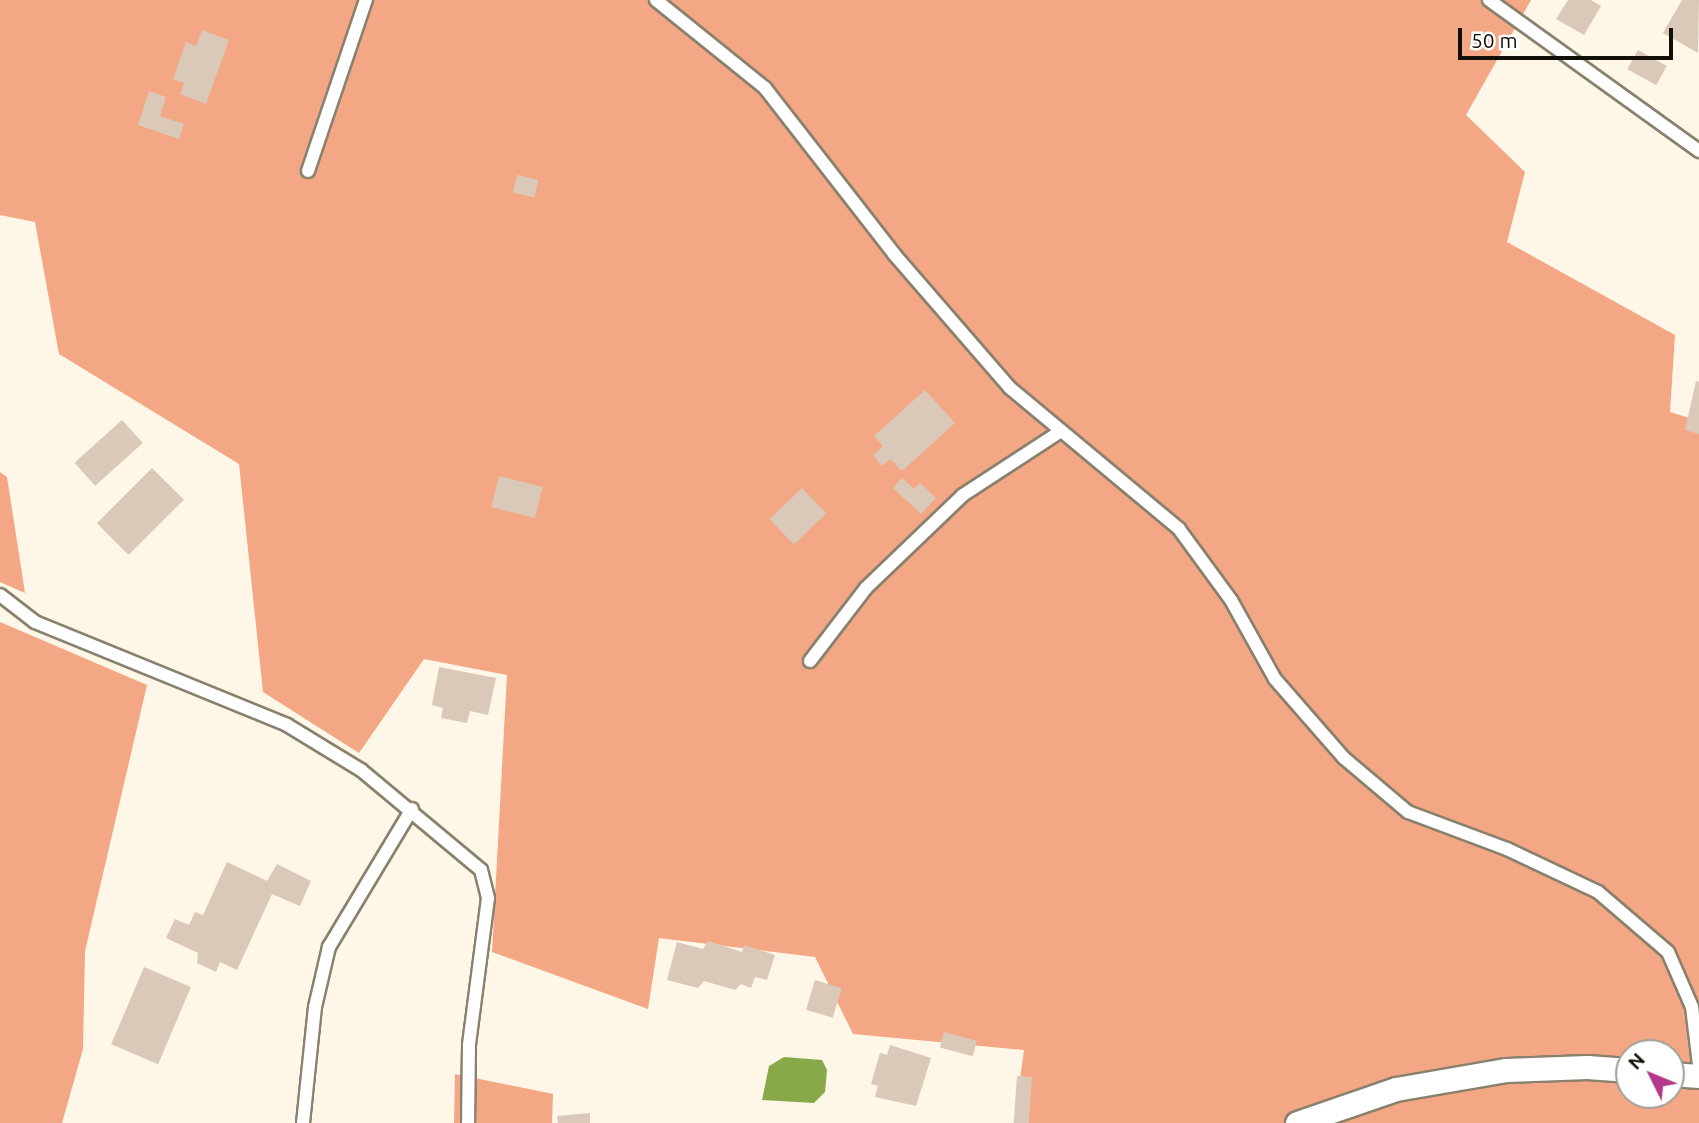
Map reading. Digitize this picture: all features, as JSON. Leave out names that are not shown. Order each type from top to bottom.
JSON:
[{"type":"street","points":[[1297,1123],[1396,1089],[1506,1070],[1587,1067],[1615,1069]]},
{"type":"lane","points":[[308,171],[366,0]]},
{"type":"lane","points":[[656,0],[765,88],[956,326],[1010,388],[1179,529],[1231,600],[1275,679],[1344,758],[1408,812],[1507,849],[1598,892],[1668,952],[1692,1007],[1699,1065]]},
{"type":"lane","points":[[1489,0],[1699,151]]},
{"type":"lane","points":[[810,661],[866,589],[963,495],[1061,431]]},
{"type":"lane","points":[[0,594],[35,622],[287,725],[361,770],[412,809],[481,870],[488,898],[470,1045],[468,1123]]},
{"type":"lane","points":[[303,1123],[315,1007],[329,947],[412,809]]},
{"type":"shaded area","points":[[0,0],[1531,0],[1466,115],[1525,172],[1507,242],[1675,335],[1670,412],[1699,421],[1699,1123],[1014,1123],[1024,1050],[853,1034],[815,957],[659,938],[648,1009],[492,952],[507,675],[424,659],[359,753],[263,692],[239,464],[59,354],[35,222],[0,215]]},
{"type":"shaded area","points":[[0,472],[7,477],[25,593],[0,582]]},
{"type":"shaded area","points":[[0,622],[147,685],[85,951],[83,1049],[62,1123],[0,1123]]},
{"type":"shaded area","points":[[784,1057],[822,1060],[827,1070],[825,1092],[814,1103],[762,1100],[769,1066]]},
{"type":"shaded area","points":[[455,1074],[553,1094],[552,1123],[454,1123]]},
{"type":"building","points":[[1568,0],[1591,0],[1601,6],[1584,35],[1556,19]]},
{"type":"building","points":[[1682,0],[1699,0],[1698,53],[1663,33]]},
{"type":"building","points":[[202,30],[229,40],[206,104],[180,94],[184,83],[173,79],[186,42],[196,46]]},
{"type":"building","points":[[1638,50],[1667,66],[1656,85],[1627,69]]},
{"type":"building","points":[[149,91],[166,97],[160,116],[184,124],[179,139],[138,125]]},
{"type":"building","points":[[517,175],[538,180],[534,197],[513,193]]},
{"type":"building","points":[[1696,381],[1699,382],[1699,434],[1685,430]]},
{"type":"building","points":[[925,390],[955,423],[902,471],[890,459],[882,466],[873,455],[883,446],[874,436]]},
{"type":"building","points":[[122,420],[143,443],[95,486],[74,463]]},
{"type":"building","points":[[152,468],[184,500],[129,555],[97,523]]},
{"type":"building","points":[[499,476],[543,487],[535,518],[491,507]]},
{"type":"building","points":[[902,478],[914,489],[920,483],[936,498],[921,514],[893,488]]},
{"type":"building","points":[[802,488],[826,513],[794,544],[770,519]]},
{"type":"building","points":[[439,667],[496,678],[488,715],[470,711],[467,723],[441,718],[443,708],[432,705]]},
{"type":"building","points":[[227,862],[267,881],[277,864],[311,881],[300,906],[272,894],[237,970],[220,962],[216,972],[197,963],[198,953],[166,938],[175,919],[189,925],[195,912],[203,915]]},
{"type":"building","points":[[708,941],[742,952],[744,945],[775,955],[767,980],[755,977],[751,988],[741,984],[735,990],[704,981],[698,988],[667,980],[677,942],[703,949]]},
{"type":"building","points":[[144,967],[191,987],[158,1064],[111,1044]]},
{"type":"building","points":[[815,980],[842,988],[833,1018],[806,1010]]},
{"type":"building","points":[[944,1032],[977,1041],[973,1056],[940,1047]]},
{"type":"building","points":[[890,1045],[931,1058],[916,1106],[875,1097],[878,1086],[871,1084],[880,1053],[887,1055]]},
{"type":"building","points":[[1017,1076],[1032,1077],[1029,1123],[1014,1123]]},
{"type":"building","points":[[590,1113],[590,1123],[558,1123],[557,1116]]}]
